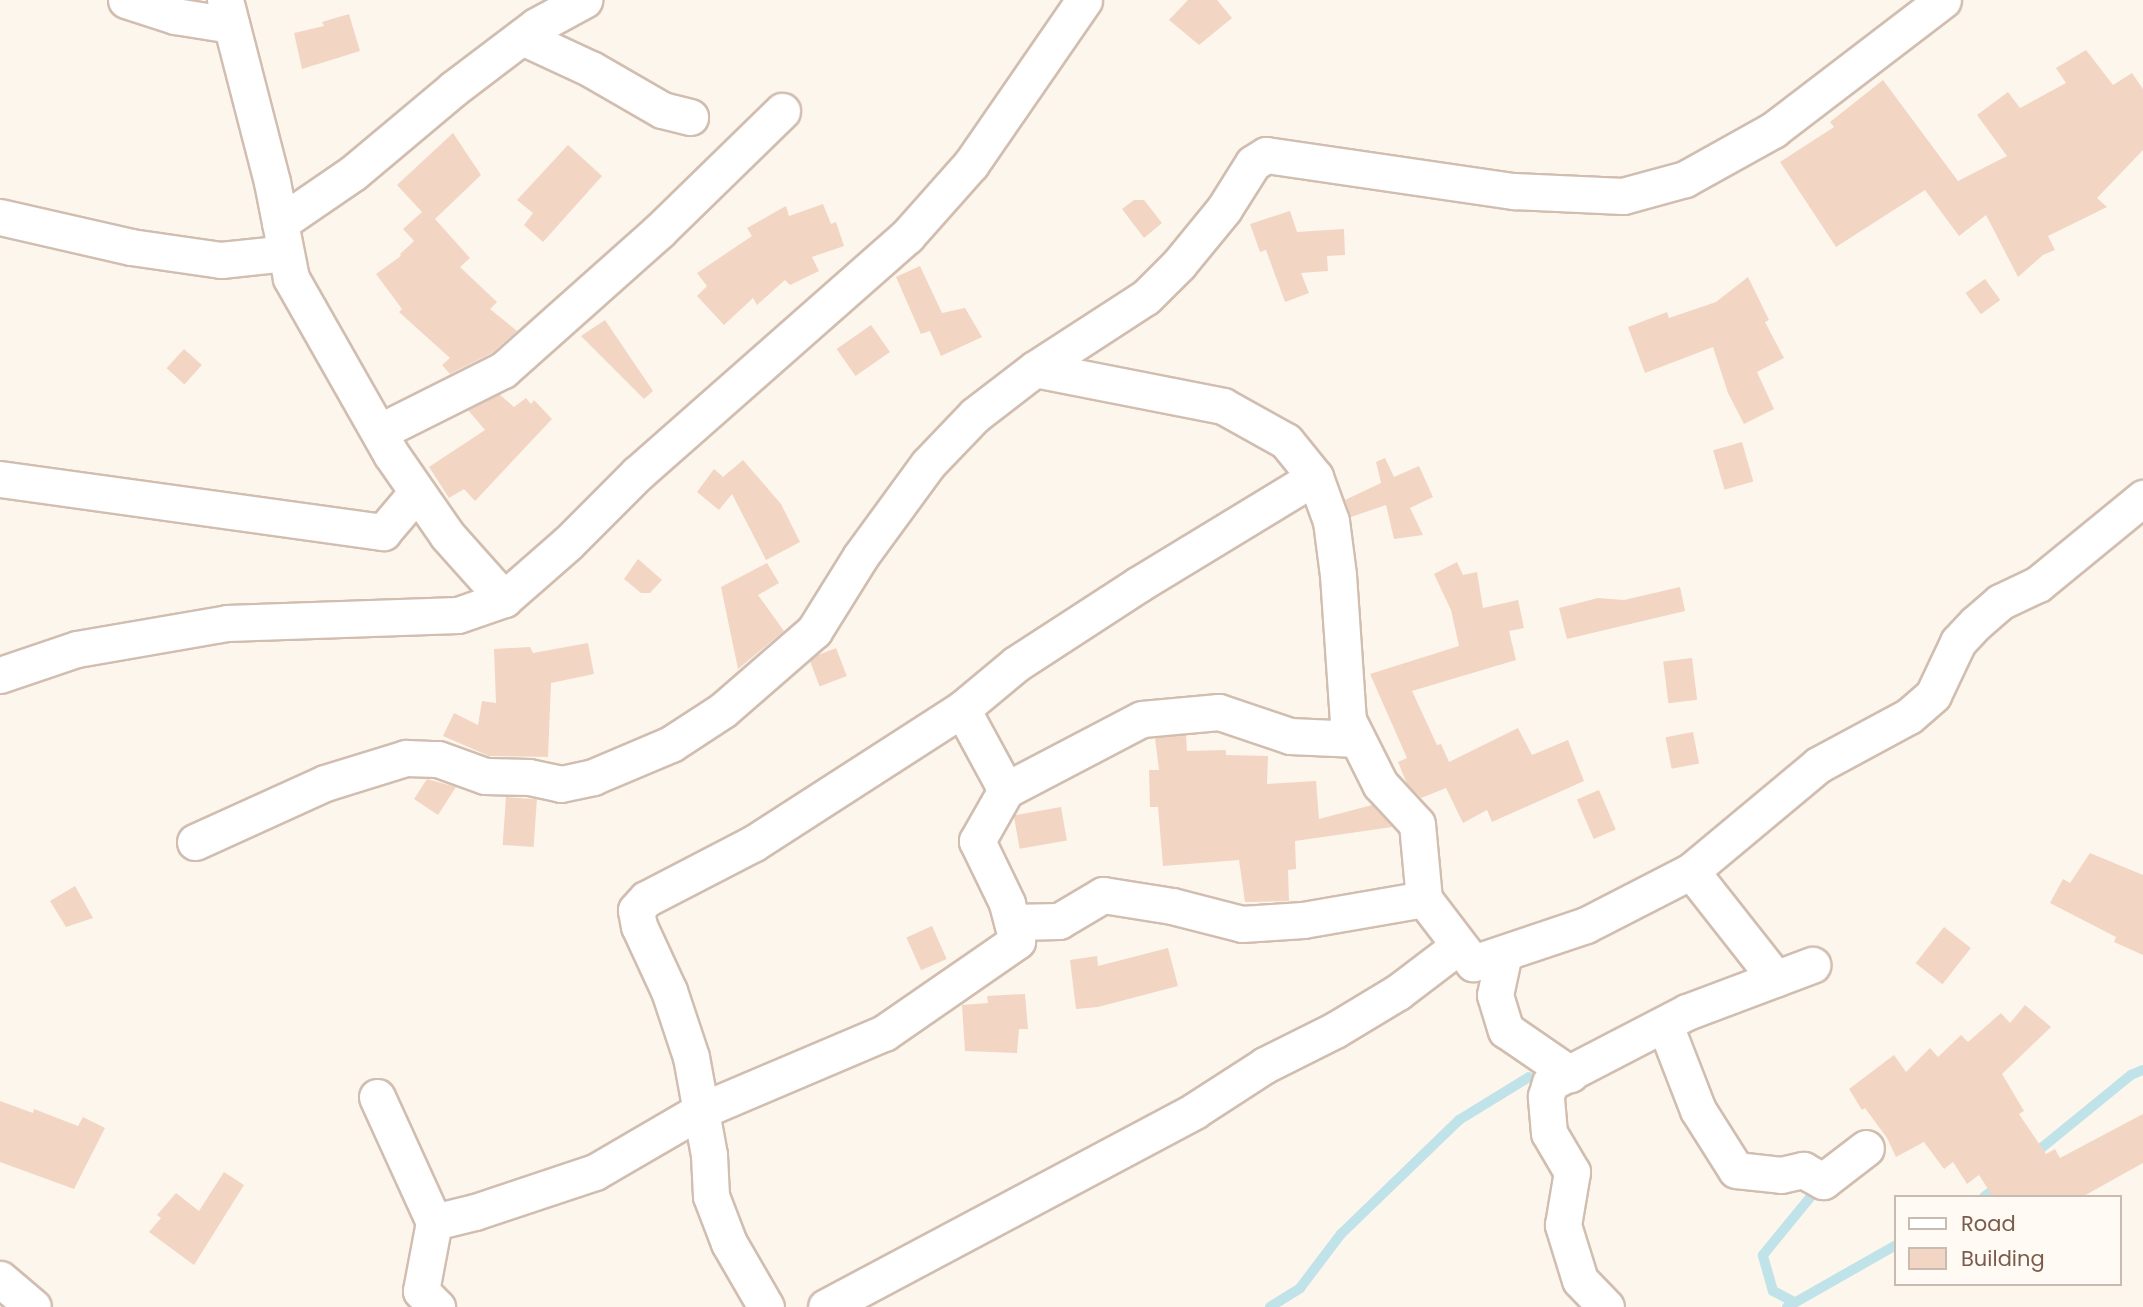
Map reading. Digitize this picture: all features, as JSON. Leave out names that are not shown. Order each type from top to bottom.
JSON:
[{"type":"street","points":[[126,0],[174,16],[230,9],[290,278],[417,492],[447,535],[504,599]]},
{"type":"street","points":[[0,217],[131,247],[221,260],[283,238],[453,89],[522,37],[584,0]]},
{"type":"street","points":[[0,675],[77,649],[227,623],[458,615],[504,599],[568,543],[638,474],[907,236],[971,164],[1084,0]]},
{"type":"street","points":[[195,842],[325,783],[406,758],[438,759],[485,776],[529,778],[561,784],[593,777],[671,744],[723,710],[814,631],[860,557],[929,464],[975,415],[1035,369],[1146,297],[1179,264],[1224,209],[1253,163],[1266,155],[1514,191],[1623,196],[1685,179],[1773,130],[1943,0]]},
{"type":"street","points":[[522,37],[591,69],[662,110],[691,117]]},
{"type":"street","points":[[379,432],[503,370],[659,231],[782,111]]},
{"type":"street","points":[[1035,369],[1223,406],[1286,441],[1315,477],[1331,521],[1338,575],[1348,720],[1380,784],[1417,824],[1424,899],[1457,947],[1472,963],[1587,925],[1691,870],[1818,765],[1909,716],[1933,695],[1958,642],[1976,623],[2000,602],[2038,584],[2143,498]]},
{"type":"street","points":[[766,1307],[729,1244],[711,1196],[709,1156],[691,1057],[669,991],[639,926],[636,910],[646,899],[754,843],[962,709],[1016,664],[1139,584],[1315,477]]},
{"type":"street","points":[[0,480],[383,533],[417,492]]},
{"type":"street","points":[[962,709],[1006,790]]},
{"type":"street","points":[[434,1222],[475,1212],[595,1172],[700,1111],[884,1033],[1017,941],[1007,903],[977,841],[1006,790],[1142,719],[1219,712],[1290,736],[1357,740]]},
{"type":"street","points":[[1691,870],[1776,979]]},
{"type":"street","points":[[1012,922],[1059,921],[1103,895],[1172,906],[1242,924],[1303,920],[1424,899]]},
{"type":"street","points":[[826,1307],[1194,1111],[1265,1065],[1398,992],[1457,947]]},
{"type":"street","points":[[1504,953],[1495,995],[1506,1030],[1570,1074]]},
{"type":"street","points":[[1606,1307],[1580,1280],[1563,1225],[1572,1172],[1549,1133],[1546,1096],[1550,1083],[1687,1012],[1812,965]]},
{"type":"street","points":[[1665,1025],[1698,1110],[1736,1170],[1782,1175],[1803,1170],[1824,1181],[1866,1148]]},
{"type":"street","points":[[377,1097],[434,1222],[421,1291],[438,1307]]},
{"type":"street","points":[[0,1279],[33,1307]]},
{"type":"building","points":[[1188,0],[1217,0],[1232,18],[1199,45],[1169,20]]},
{"type":"building","points":[[349,14],[360,51],[302,69],[294,33],[324,26],[322,22]]},
{"type":"building","points":[[2086,50],[2113,85],[2132,73],[2143,89],[2143,150],[2097,198],[2107,207],[2048,236],[2055,250],[2043,255],[2018,277],[1986,215],[1959,236],[1925,190],[1836,247],[1780,162],[1834,127],[1830,122],[1883,80],[1958,181],[2007,156],[1977,115],[2008,92],[2020,108],[2066,83],[2056,68]]},
{"type":"building","points":[[453,133],[481,175],[435,219],[470,258],[460,267],[497,302],[490,309],[517,331],[492,353],[450,374],[442,365],[450,358],[399,312],[402,309],[376,274],[401,256],[414,241],[403,229],[422,212],[397,185]]},
{"type":"building","points":[[568,145],[602,176],[543,242],[524,225],[533,213],[517,200]]},
{"type":"building","points":[[1134,200],[1144,200],[1162,223],[1144,238],[1122,209]]},
{"type":"building","points":[[823,204],[831,224],[836,222],[844,246],[812,257],[819,271],[790,285],[785,280],[757,305],[753,298],[724,325],[697,296],[707,286],[697,273],[752,236],[747,228],[786,206],[789,216]]},
{"type":"building","points":[[1290,211],[1297,232],[1344,229],[1345,255],[1327,256],[1328,271],[1301,273],[1309,293],[1285,302],[1266,250],[1260,252],[1250,224]]},
{"type":"building","points":[[920,266],[942,313],[965,308],[982,337],[941,356],[930,331],[921,334],[896,277]]},
{"type":"building","points":[[1748,277],[1769,320],[1765,322],[1784,358],[1757,372],[1774,409],[1744,424],[1728,393],[1713,347],[1645,373],[1628,327],[1667,312],[1669,318],[1716,302]]},
{"type":"building","points":[[1985,279],[2000,300],[1981,314],[1966,293]]},
{"type":"building","points":[[605,320],[653,391],[644,399],[581,336]]},
{"type":"building","points":[[871,325],[890,352],[856,376],[837,349]]},
{"type":"building","points":[[184,349],[202,365],[184,384],[167,368]]},
{"type":"building","points":[[499,394],[514,407],[526,398],[531,404],[534,400],[552,419],[475,501],[464,489],[449,498],[429,467],[485,430],[468,410]]},
{"type":"building","points":[[1742,442],[1753,481],[1724,490],[1713,450]]},
{"type":"building","points":[[1385,458],[1394,477],[1419,466],[1433,497],[1410,508],[1423,535],[1394,539],[1386,505],[1351,517],[1345,500],[1381,483],[1376,462]]},
{"type":"building","points":[[743,460],[781,504],[800,542],[766,560],[732,494],[719,510],[697,492],[714,469],[723,477]]},
{"type":"building","points":[[638,559],[662,580],[650,593],[641,593],[624,579]]},
{"type":"building","points":[[1457,562],[1463,575],[1477,572],[1483,608],[1518,600],[1524,628],[1509,631],[1516,660],[1412,691],[1437,745],[1441,744],[1449,762],[1518,728],[1532,755],[1568,740],[1584,781],[1492,822],[1487,810],[1463,823],[1446,788],[1421,798],[1407,784],[1398,762],[1407,758],[1370,674],[1459,646],[1451,610],[1434,574]]},
{"type":"building","points":[[767,563],[779,583],[758,595],[784,631],[738,669],[721,587]]},
{"type":"building","points":[[1680,587],[1685,611],[1567,639],[1559,608],[1598,598],[1624,600]]},
{"type":"building","points":[[588,643],[594,674],[551,683],[548,757],[489,756],[443,736],[454,713],[478,725],[482,701],[496,703],[494,649],[530,647],[533,653]]},
{"type":"building","points":[[836,648],[847,676],[820,686],[809,658]]},
{"type":"building","points":[[1692,658],[1697,700],[1668,703],[1663,662]]},
{"type":"building","points":[[1693,732],[1699,763],[1672,769],[1666,737]]},
{"type":"building","points":[[1186,735],[1187,751],[1226,750],[1226,755],[1268,756],[1267,784],[1316,781],[1319,819],[1372,805],[1392,827],[1295,841],[1296,869],[1288,870],[1289,901],[1245,902],[1239,860],[1163,866],[1158,807],[1150,807],[1149,770],[1159,770],[1155,738]]},
{"type":"building","points":[[427,779],[456,787],[438,815],[414,799]]},
{"type":"building","points":[[1599,790],[1616,830],[1594,839],[1577,799]]},
{"type":"building","points":[[506,797],[537,799],[534,847],[503,845]]},
{"type":"building","points":[[1061,807],[1067,840],[1020,849],[1014,815]]},
{"type":"building","points":[[2090,853],[2143,875],[2143,955],[2114,942],[2116,937],[2050,903],[2063,879],[2070,883]]},
{"type":"building","points":[[75,886],[93,918],[66,927],[50,901]]},
{"type":"building","points":[[932,926],[947,959],[921,970],[906,937]]},
{"type":"building","points":[[1944,927],[1971,948],[1942,984],[1916,963]]},
{"type":"building","points":[[1168,948],[1178,986],[1098,1007],[1076,1009],[1070,960],[1097,956],[1098,966]]},
{"type":"building","points":[[1025,994],[1028,1029],[1019,1029],[1017,1053],[965,1051],[962,1005],[988,1003],[987,996]]},
{"type":"building","points":[[2025,1005],[2051,1027],[2002,1074],[2024,1111],[2019,1114],[2046,1154],[2055,1149],[2060,1158],[2143,1114],[2143,1163],[2086,1195],[1992,1195],[1979,1175],[1967,1184],[1953,1162],[1944,1169],[1924,1142],[1896,1157],[1887,1138],[1865,1108],[1862,1110],[1849,1089],[1894,1055],[1906,1072],[1930,1048],[1938,1057],[1961,1035],[1968,1042],[2001,1013],[2010,1023]]},
{"type":"building","points":[[0,1101],[33,1113],[34,1109],[78,1126],[83,1117],[105,1128],[74,1189],[0,1162]]},
{"type":"building","points":[[224,1172],[244,1185],[194,1265],[149,1232],[161,1218],[157,1215],[176,1193],[199,1211]]},
{"type":"waterway","points":[[2033,1155],[2131,1075],[2143,1070]]},
{"type":"waterway","points":[[1270,1307],[1300,1288],[1341,1234],[1459,1120],[1529,1077]]},
{"type":"waterway","points":[[1987,1195],[1998,1186]]},
{"type":"waterway","points":[[1794,1302],[1773,1291],[1763,1255],[1813,1194]]},
{"type":"waterway","points":[[1787,1307],[1895,1246]]}]
